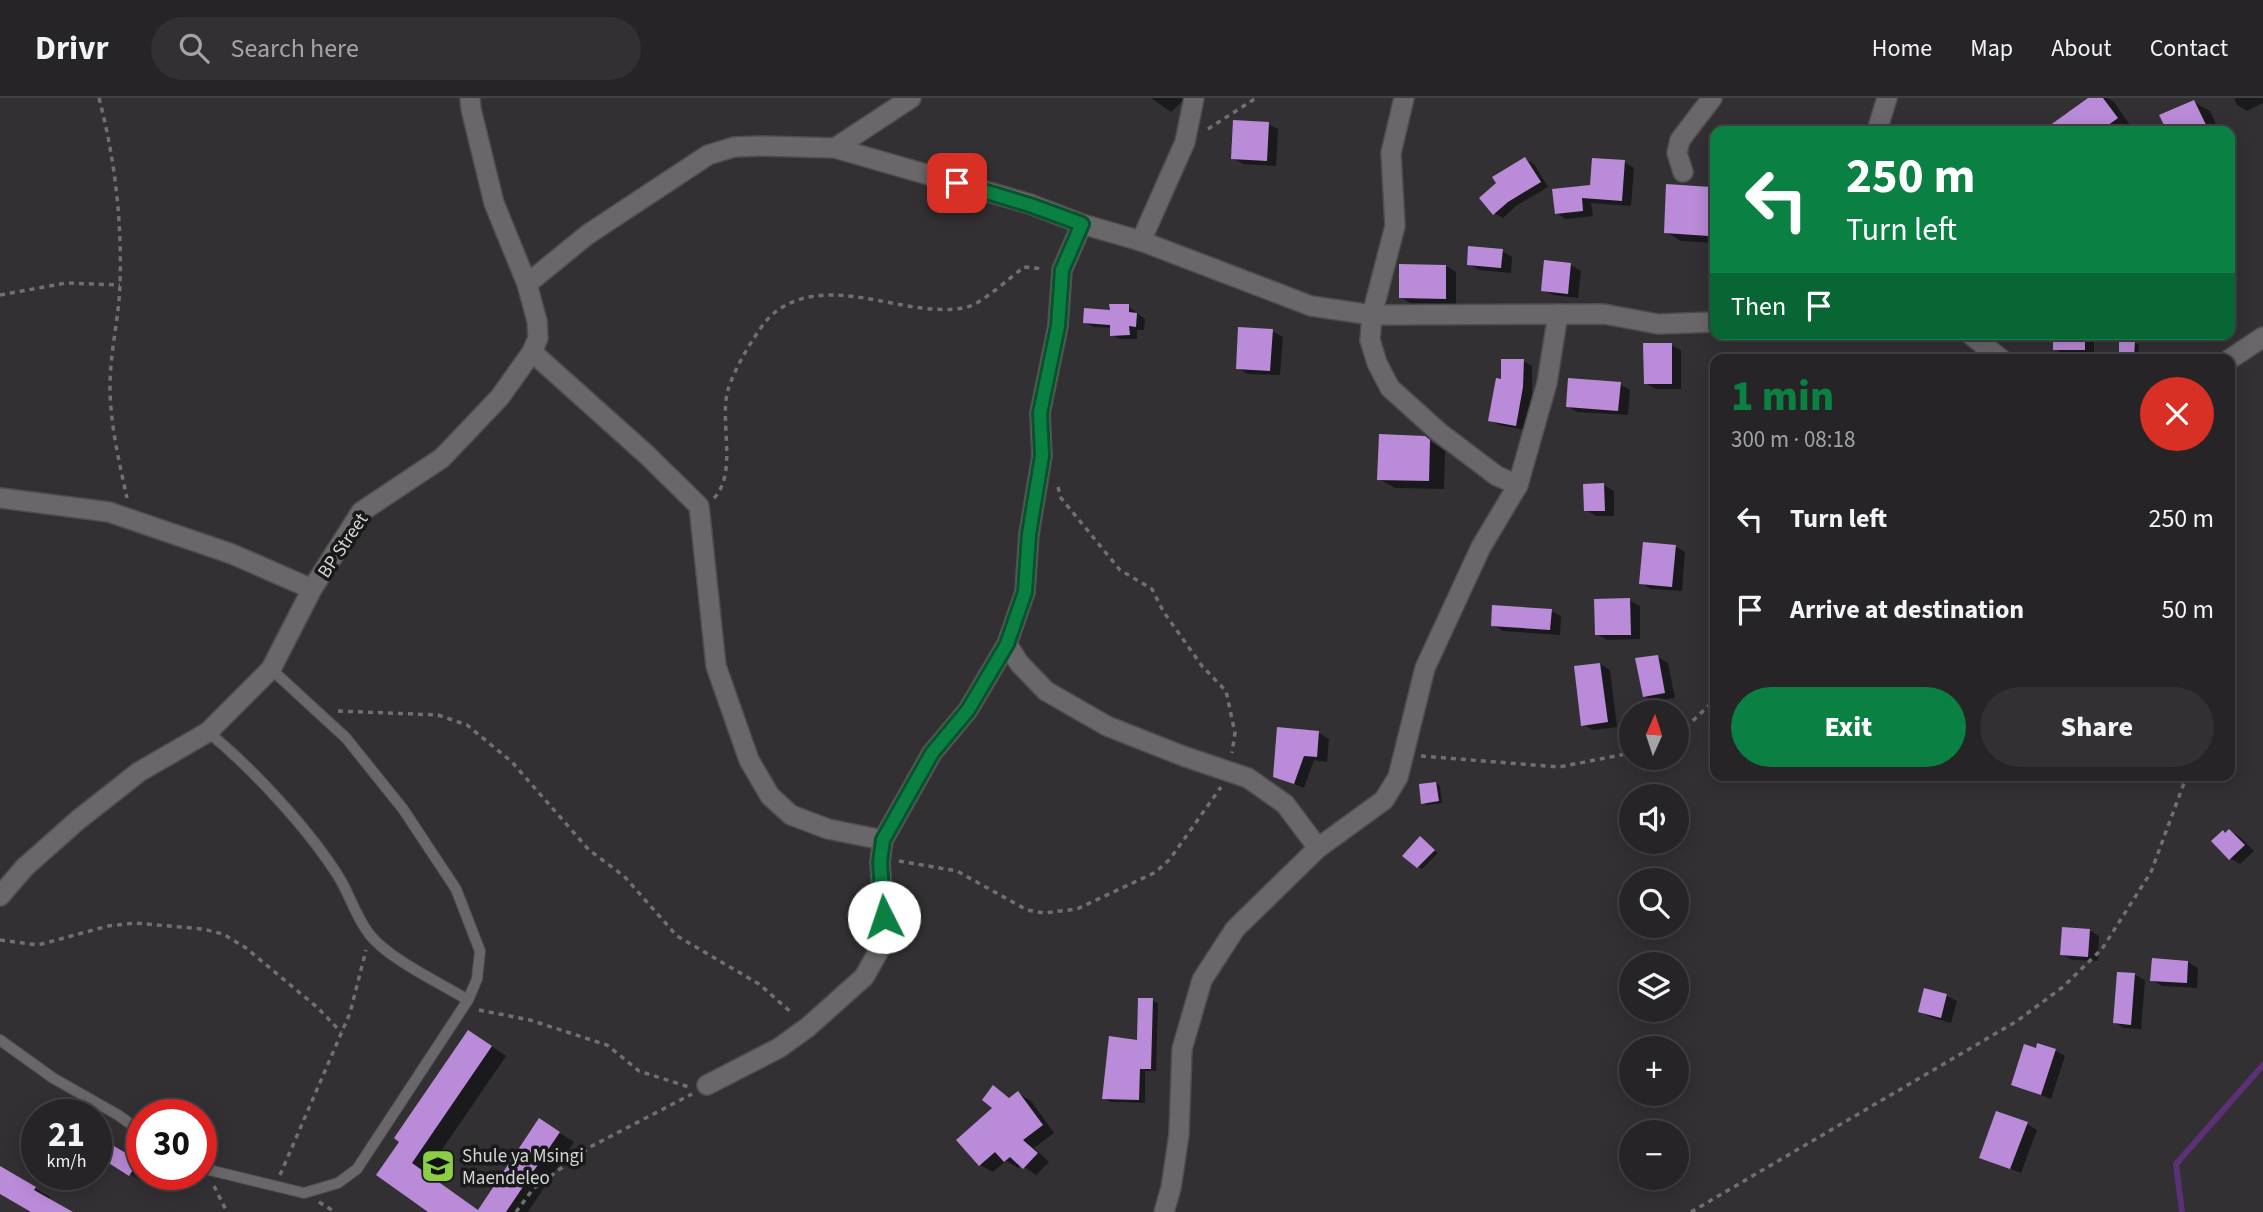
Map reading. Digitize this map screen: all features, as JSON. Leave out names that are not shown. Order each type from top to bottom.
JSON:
[{"type":"street","name":"BP Street","points":[[0,896],[25,867],[78,820],[128,780],[208,732],[271,669],[312,589],[361,512],[442,458],[500,397],[532,352],[538,338],[537,321],[527,284],[494,204],[470,98]]},
{"type":"street","points":[[835,148],[911,98]]},
{"type":"street","points":[[1141,241],[1185,142],[1195,98]]},
{"type":"street","points":[[1404,98],[1391,153],[1395,226],[1372,315],[1370,340],[1377,363],[1390,388],[1497,476],[1518,485]]},
{"type":"street","points":[[1683,172],[1677,153],[1680,140],[1712,98]]},
{"type":"street","points":[[1879,126],[1887,98]]},
{"type":"street","points":[[527,284],[587,235],[708,155],[734,147],[835,148],[1030,205],[1141,241],[1311,306],[1372,315],[1604,314],[1658,324],[1710,322]]},
{"type":"street","points":[[707,1085],[779,1048],[808,1027],[864,977],[881,947],[884,917],[880,862],[883,840],[932,753],[968,710],[1007,644],[1025,592],[1029,534],[1042,456],[1040,413],[1058,326],[1062,270],[1082,224]]},
{"type":"street","points":[[1164,1212],[1171,1188],[1179,1134],[1182,1049],[1202,980],[1235,929],[1318,848],[1384,800],[1398,777],[1425,668],[1481,547],[1518,485],[1547,383],[1558,314]]},
{"type":"street","points":[[2235,356],[2263,337]]},
{"type":"street","points":[[1977,340],[1995,354]]},
{"type":"street","points":[[532,352],[647,455],[699,506],[716,666],[749,760],[770,796],[790,815],[828,829],[883,840]]},
{"type":"street","points":[[0,498],[109,512],[232,554],[312,589]]},
{"type":"street","points":[[1007,644],[1019,663],[1046,691],[1107,726],[1248,778],[1284,804],[1318,848]]},
{"type":"lane","points":[[217,1173],[304,1193],[338,1184],[357,1169],[466,1003],[477,979],[480,951],[456,889],[403,809],[346,738],[271,669]]},
{"type":"lane","points":[[208,732],[226,747],[298,822],[339,877],[370,935],[389,952],[466,1003]]},
{"type":"lane","points":[[0,1040],[53,1078],[126,1121]]},
{"type":"path","points":[[99,98],[118,190],[120,285],[110,385],[114,438],[132,519]]},
{"type":"path","points":[[1185,142],[1256,98]]},
{"type":"path","points":[[699,506],[712,500],[721,491],[725,472],[727,390],[755,334],[775,312],[801,299],[832,295],[947,310],[971,306],[1024,267],[1062,270]]},
{"type":"path","points":[[0,295],[66,282],[120,285]]},
{"type":"path","points":[[880,862],[905,861],[957,871],[1027,910],[1044,914],[1077,909],[1156,872],[1170,859],[1220,790],[1229,770],[1235,733],[1226,691],[1202,666],[1163,611],[1152,589],[1120,570],[1073,514],[1061,498],[1052,467],[1042,456]]},
{"type":"path","points":[[1689,724],[1710,705]]},
{"type":"path","points":[[315,710],[438,715],[467,725],[512,762],[589,850],[624,876],[677,936],[760,984],[808,1027]]},
{"type":"path","points":[[1405,754],[1559,767],[1619,755]]},
{"type":"path","points":[[1691,1212],[2017,1021],[2064,986],[2102,949],[2151,872],[2185,781]]},
{"type":"path","points":[[0,940],[38,945],[108,926],[135,923],[203,929],[223,934],[246,948],[341,1032]]},
{"type":"path","points":[[274,1187],[349,1013],[370,935]]},
{"type":"path","points":[[466,1003],[607,1045],[639,1071],[698,1090],[590,1147],[533,1189],[516,1212]]},
{"type":"path","points":[[215,1190],[227,1212]]},
{"type":"building","points":[[2088,98],[2103,98],[2118,118],[2107,126],[2049,126]]},
{"type":"building","points":[[2194,100],[2207,126],[2164,126],[2159,115]]},
{"type":"building","points":[[1233,120],[1269,122],[1267,161],[1231,159]]},
{"type":"building","points":[[1525,157],[1541,182],[1508,202],[1493,215],[1479,198],[1496,183],[1492,177]]},
{"type":"building","points":[[1592,158],[1625,160],[1622,201],[1582,198],[1583,211],[1555,214],[1552,189],[1590,185]]},
{"type":"building","points":[[1666,184],[1710,187],[1709,236],[1664,233]]},
{"type":"building","points":[[1468,246],[1503,249],[1501,268],[1467,265]]},
{"type":"building","points":[[1544,260],[1571,263],[1568,294],[1541,291]]},
{"type":"building","points":[[1399,264],[1446,265],[1446,299],[1399,298]]},
{"type":"building","points":[[1109,304],[1129,304],[1129,312],[1137,313],[1136,327],[1129,326],[1130,335],[1110,336],[1110,325],[1083,323],[1084,308],[1110,310]]},
{"type":"building","points":[[1238,327],[1273,329],[1270,371],[1236,369]]},
{"type":"building","points":[[2053,340],[2085,340],[2085,350],[2053,350]]},
{"type":"building","points":[[2119,340],[2135,340],[2134,354],[2119,354]]},
{"type":"building","points":[[1643,343],[1672,343],[1672,384],[1644,384]]},
{"type":"building","points":[[1501,359],[1524,359],[1523,387],[1516,426],[1488,421],[1496,378],[1501,379]]},
{"type":"building","points":[[1568,378],[1621,382],[1618,411],[1566,407]]},
{"type":"building","points":[[1379,434],[1425,436],[1430,440],[1429,481],[1377,480]]},
{"type":"building","points":[[1604,483],[1605,511],[1584,511],[1583,484]]},
{"type":"building","points":[[1643,542],[1676,545],[1672,587],[1639,584]]},
{"type":"building","points":[[1630,598],[1631,635],[1595,635],[1594,599]]},
{"type":"building","points":[[1492,605],[1552,609],[1550,630],[1491,626]]},
{"type":"building","points":[[1658,655],[1665,693],[1643,697],[1635,658]]},
{"type":"building","points":[[1600,663],[1608,722],[1581,726],[1574,666]]},
{"type":"building","points":[[1277,727],[1319,731],[1317,757],[1304,756],[1294,784],[1273,777]]},
{"type":"building","points":[[1436,782],[1439,801],[1421,804],[1419,784]]},
{"type":"building","points":[[2229,829],[2245,845],[2229,860],[2211,841],[2223,830],[2225,833]]},
{"type":"building","points":[[1420,836],[1435,850],[1417,868],[1402,856]]},
{"type":"building","points":[[2062,927],[2090,929],[2088,957],[2060,955]]},
{"type":"building","points":[[2152,958],[2188,961],[2187,983],[2150,981]]},
{"type":"building","points":[[2117,972],[2135,973],[2131,1025],[2113,1023]]},
{"type":"building","points":[[1924,988],[1947,994],[1941,1018],[1918,1012]]},
{"type":"building","points":[[1138,998],[1153,998],[1151,1069],[1140,1069],[1139,1100],[1102,1099],[1109,1036],[1137,1040]]},
{"type":"building","points":[[468,1030],[492,1046],[412,1163],[478,1210],[539,1118],[560,1132],[506,1212],[428,1212],[376,1175],[399,1142],[394,1138]]},
{"type":"building","points":[[2037,1043],[2056,1049],[2041,1095],[2011,1085],[2024,1044],[2036,1048]]},
{"type":"building","points":[[993,1085],[1009,1098],[1018,1091],[1043,1125],[1023,1140],[1038,1153],[1023,1169],[1010,1157],[1004,1162],[995,1152],[979,1166],[956,1140],[992,1108],[982,1100]]},
{"type":"building","points":[[1996,1111],[2028,1122],[2010,1169],[1979,1158]]},
{"type":"building","points":[[114,1146],[126,1153],[126,1174],[112,1165]]},
{"type":"building","points":[[0,1166],[21,1178],[21,1190],[34,1190],[73,1212],[31,1212],[0,1194]]},
{"type":"waterway","points":[[2182,1212],[2176,1164],[2263,1065]]},
{"type":"place","name":"Shule ya Msingi Maendeleo","points":[[438,1166]]},
{"type":"route","points":[[884,917],[880,862],[883,840],[932,753],[968,710],[1007,644],[1025,592],[1029,534],[1042,456],[1040,413],[1058,326],[1062,270],[1082,224],[957,183]]}]
